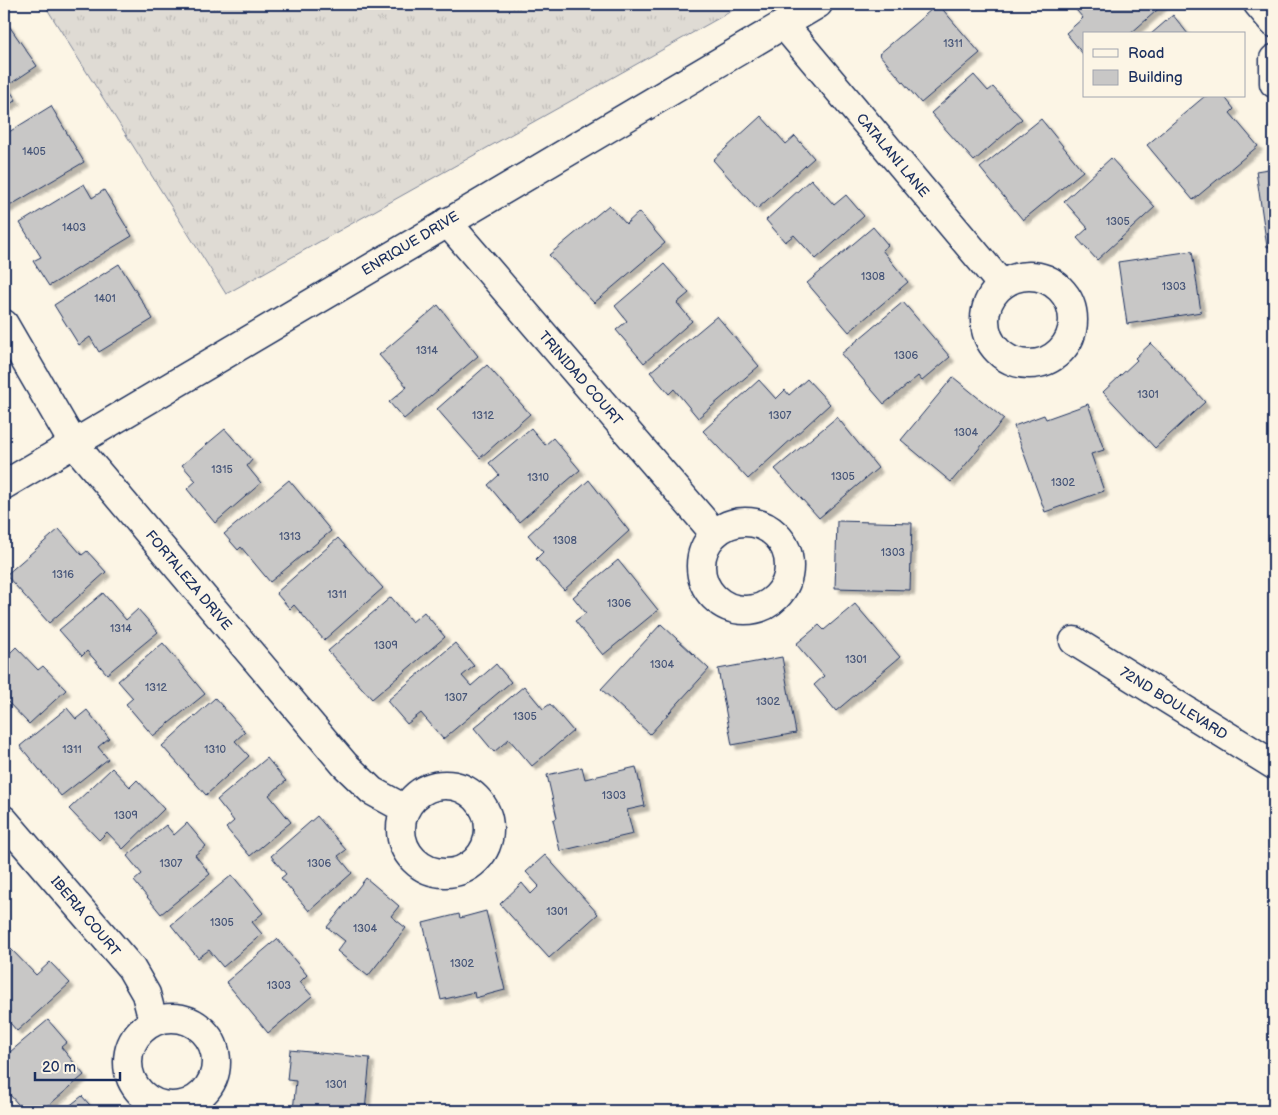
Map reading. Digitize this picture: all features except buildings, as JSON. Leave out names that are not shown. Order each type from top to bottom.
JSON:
[{"type":"street","name":"ENRIQUE DRIVE","points":[[4,485],[72,443],[818,4]]},
{"type":"street","points":[[1258,4],[1274,23]]},
{"type":"street","name":"CATALANI LANE","points":[[784,25],[1002,285]]},
{"type":"street","points":[[1274,59],[1274,83]]},
{"type":"street","name":"TRINIDAD COURT","points":[[447,222],[714,534]]},
{"type":"street","name":"FORTALEZA DRIVE","points":[[4,324],[72,443],[345,765],[372,791],[405,809]]},
{"type":"street","name":"72ND BOULEVARD","points":[[1074,641],[1274,764]]},
{"type":"street","name":"IBERIA COURT","points":[[4,820],[130,968],[146,994],[154,1021]]},
{"type":"green space","points":[[44,4],[744,4],[226,294]]}]
